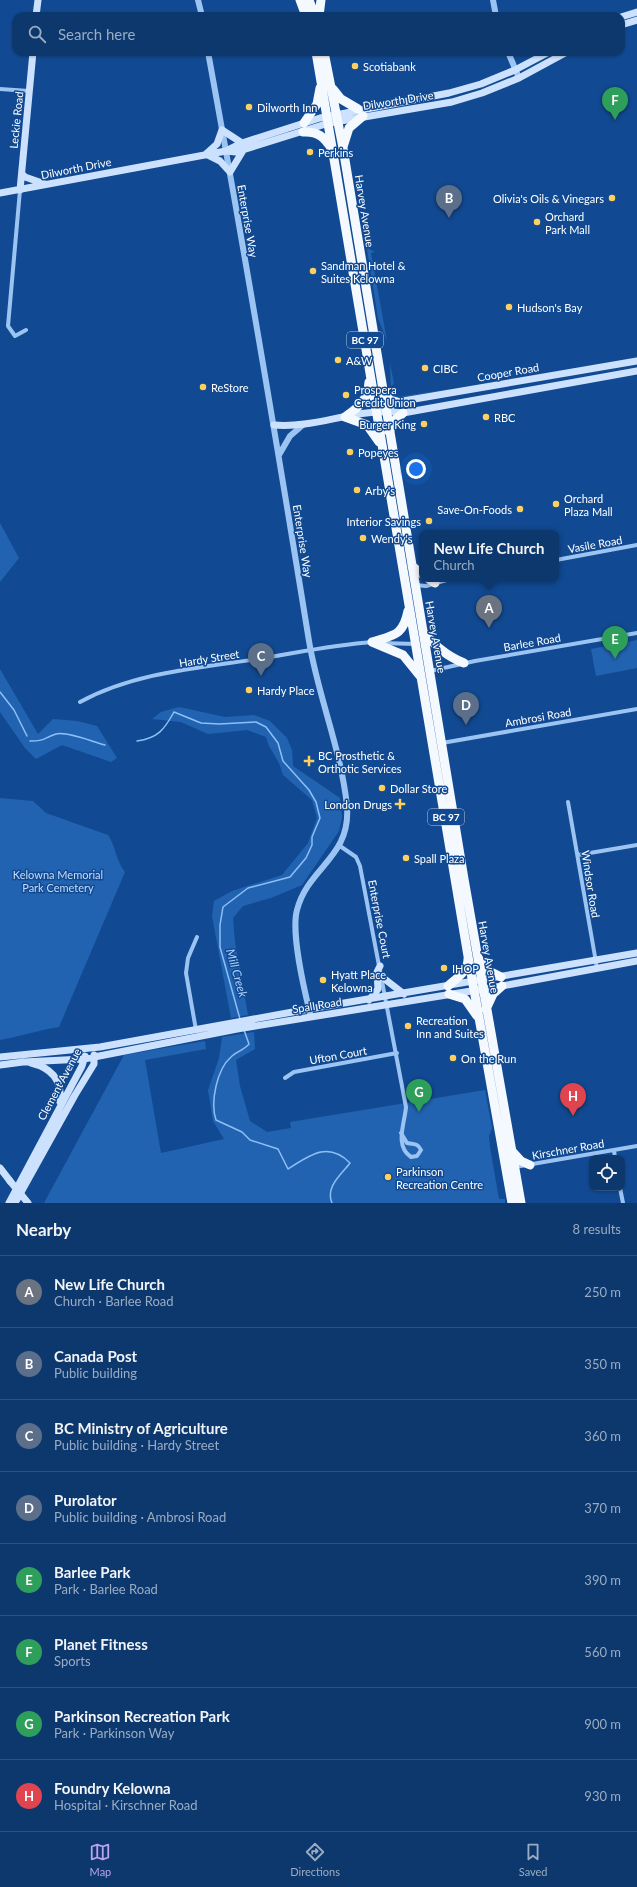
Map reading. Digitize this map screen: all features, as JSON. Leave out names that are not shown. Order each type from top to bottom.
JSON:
[{"type":"highway","points":[[300,0],[304,12]]},
{"type":"highway","points":[[309,0],[314,12]]},
{"type":"highway","points":[[320,12],[321,0]]},
{"type":"highway","name":"Harvey Avenue","points":[[317,56],[333,119],[347,233],[370,371],[381,411],[389,432],[407,565],[409,606],[468,956],[486,1009],[521,1203]]},
{"type":"highway","name":"Harvey Avenue","points":[[325,56],[332,88],[333,119]]},
{"type":"highway","points":[[321,77],[317,104],[304,127],[320,135],[338,150],[349,128],[360,113],[341,99],[332,88]]},
{"type":"highway","name":"Harvey Avenue","points":[[338,150],[358,242],[383,392],[381,411],[382,446],[407,565]]},
{"type":"highway","points":[[347,233],[358,242]]},
{"type":"highway","points":[[345,417],[363,403],[368,392],[370,371]]},
{"type":"highway","points":[[383,392],[390,400],[397,402]]},
{"type":"highway","points":[[389,432],[396,419],[402,413]]},
{"type":"highway","points":[[345,417],[367,425],[375,434],[382,446]]},
{"type":"highway","points":[[407,565],[419,572]]},
{"type":"highway","points":[[407,565],[409,578],[415,584]]},
{"type":"highway","name":"Harvey Avenue","points":[[415,584],[478,958],[479,1019],[512,1203]]},
{"type":"highway","points":[[372,642],[400,632],[405,625],[409,606]]},
{"type":"highway","points":[[424,632],[441,651],[464,663]]},
{"type":"highway","points":[[372,642],[403,654],[421,678]]},
{"type":"highway","points":[[416,644],[422,650],[428,661]]},
{"type":"highway","points":[[430,728],[436,739],[442,743]]},
{"type":"highway","points":[[468,956],[468,965],[449,990],[465,999],[479,1019]]},
{"type":"highway","points":[[478,958],[502,981],[493,994],[486,1009]]},
{"type":"highway","points":[[511,1149],[521,1161],[530,1165]]},
{"type":"main road","points":[[36,12],[38,0]]},
{"type":"main road","points":[[625,16],[637,12]]},
{"type":"main road","points":[[625,24],[637,20]]},
{"type":"main road","name":"Leckie Road","points":[[20,190],[33,56]]},
{"type":"main road","name":"Dilworth Drive","points":[[0,193],[226,150],[236,152],[243,146],[333,119],[450,94],[481,84],[515,70],[541,56]]},
{"type":"main road","name":"Dilworth Drive","points":[[360,113],[452,102],[482,93],[519,78],[560,56]]},
{"type":"main road","points":[[222,130],[243,146],[230,172],[220,161],[206,154],[217,144],[222,130]]},
{"type":"main road","points":[[22,174],[25,177],[47,184]]},
{"type":"main road","name":"Cooper Road","points":[[381,411],[397,402],[637,362]]},
{"type":"main road","name":"Cooper Road","points":[[274,425],[304,424],[381,411],[402,413],[637,371]]},
{"type":"main road","name":"Spall Road","points":[[502,981],[595,960],[637,953]]},
{"type":"main road","name":"Spall Road","points":[[0,1057],[90,1048],[196,1030],[237,1026],[251,1027],[388,1005],[449,990],[478,985],[637,961]]},
{"type":"main road","points":[[369,1000],[378,989],[377,972],[380,966]]},
{"type":"main road","points":[[382,977],[404,994]]},
{"type":"main road","name":"Spall Road","points":[[0,1065],[96,1057],[237,1026],[248,1020],[404,994],[449,990]]},
{"type":"main road","name":"Clement Avenue","points":[[9,1203],[59,1106],[82,1066],[90,1048],[96,1057],[94,1064],[15,1203]]},
{"type":"main road","points":[[23,1062],[46,1068],[56,1077],[60,1085],[59,1106]]},
{"type":"main road","points":[[0,1168],[2,1176],[10,1181],[28,1203]]},
{"type":"street","points":[[198,0],[201,12]]},
{"type":"street","points":[[494,0],[496,12]]},
{"type":"street","name":"Enterprise Way","points":[[209,56],[274,425],[311,650],[336,747],[347,806],[346,829],[340,846],[303,892],[296,912],[295,933],[310,1017]]},
{"type":"street","points":[[510,56],[519,78]]},
{"type":"street","points":[[0,89],[30,92]]},
{"type":"street","points":[[20,190],[8,326],[15,336],[26,330]]},
{"type":"street","points":[[279,455],[290,436],[304,424]]},
{"type":"street","name":"Vasile Road","points":[[559,559],[637,545]]},
{"type":"street","points":[[415,584],[426,586],[431,582]]},
{"type":"street","name":"Barlee Road","points":[[430,671],[464,663],[637,633]]},
{"type":"street","name":"Hardy Street","points":[[80,702],[119,684],[146,678],[311,650],[372,642],[416,644]]},
{"type":"street","name":"Ambrosi Road","points":[[442,743],[637,709]]},
{"type":"street","name":"Windsor Road","points":[[568,802],[597,968]]},
{"type":"street","points":[[578,854],[637,845]]},
{"type":"street","name":"Enterprise Court","points":[[340,846],[356,856],[360,866],[380,966],[384,997],[388,1005],[406,1107],[401,1133]]},
{"type":"street","points":[[196,1030],[186,973],[188,958],[197,937]]},
{"type":"street","name":"Ufton Court","points":[[284,1078],[294,1072],[397,1053]]},
{"type":"street","points":[[401,1133],[407,1143],[416,1144],[419,1146],[420,1150],[418,1156],[411,1157],[406,1152],[401,1133]]},
{"type":"street","name":"Kirschner Road","points":[[514,1168],[637,1146]]},
{"type":"street","points":[[614,1150],[615,1155]]},
{"type":"street","points":[[504,1162],[514,1168]]},
{"type":"street","points":[[621,1191],[623,1203]]},
{"type":"green space","points":[[368,248],[375,252],[371,253],[387,341],[378,318]]},
{"type":"green space","points":[[390,363],[394,384],[391,386],[392,391],[397,397],[456,388],[397,398],[391,392]]},
{"type":"green space","points":[[0,523],[19,558],[0,582]]},
{"type":"green space","points":[[637,640],[637,668],[596,676],[591,649]]},
{"type":"green space","points":[[0,669],[38,734],[53,719],[77,721],[97,726],[117,758],[111,762],[62,745],[36,759],[25,748],[0,712]]},
{"type":"green space","points":[[179,707],[225,717],[254,715],[270,721],[287,738],[292,750],[293,766],[340,798],[342,817],[339,831],[302,885],[271,898],[243,906],[233,918],[235,942],[248,1015],[231,1018],[212,916],[214,901],[232,891],[282,875],[308,843],[317,818],[312,800],[283,775],[279,763],[269,746],[266,737],[247,730],[208,734],[181,722],[152,719],[161,712]]},
{"type":"green space","name":"Kelowna Memorial Park Cemetery","points":[[0,798],[33,801],[46,813],[108,835],[125,872],[59,1027],[0,1040]]},
{"type":"green space","points":[[254,1032],[255,1049],[236,1060],[240,1086],[250,1121],[267,1132],[291,1128],[290,1122],[485,1090],[492,1128],[489,1136],[490,1147],[499,1199],[505,1199],[505,1203],[44,1203],[124,1055],[205,1041],[206,1049],[145,1060],[161,1153],[224,1139],[213,1121],[208,1090],[219,1058],[222,1037]]},
{"type":"waterway","name":"Mill Creek","points":[[0,692],[14,710],[27,736]]},
{"type":"waterway","name":"Mill Creek","points":[[137,741],[150,738],[160,732],[174,712],[201,723],[219,724],[256,722],[266,727],[278,743],[283,761],[309,790],[316,802],[320,818],[312,837],[312,845],[306,858],[290,877],[248,888],[223,907],[220,925],[220,947],[240,1019]]},
{"type":"waterway","name":"Mill Creek","points":[[30,741],[42,740],[61,733],[73,735],[105,745]]},
{"type":"waterway","name":"Mill Creek","points":[[244,1030],[249,1044],[226,1062],[216,1086],[214,1095],[214,1113],[216,1120],[242,1132],[250,1140],[278,1149],[288,1169],[311,1155],[319,1152],[334,1153],[342,1156],[350,1163],[332,1186],[330,1197],[332,1203]]},
{"type":"place","name":"Scotiabank","points":[[355,66]]},
{"type":"place","name":"Dilworth Inn","points":[[249,107]]},
{"type":"place","name":"Planet Fitness","points":[[615,120]]},
{"type":"place","name":"Perkins","points":[[310,152]]},
{"type":"place","name":"Olivia's Oils & Vinegars","points":[[612,198]]},
{"type":"place","name":"Canada Post","points":[[449,218]]},
{"type":"place","name":"Orchard Park Mall","points":[[537,222]]},
{"type":"place","name":"Sandman Hotel & Suites Kelowna","points":[[313,271]]},
{"type":"place","name":"Hudson's Bay","points":[[509,307]]},
{"type":"place","name":"A&W","points":[[338,360]]},
{"type":"place","name":"CIBC","points":[[425,368]]},
{"type":"place","name":"ReStore","points":[[203,387]]},
{"type":"place","name":"Prospera Credit Union","points":[[346,395]]},
{"type":"place","name":"RBC","points":[[486,417]]},
{"type":"place","name":"Burger King","points":[[424,424]]},
{"type":"place","name":"Popeyes","points":[[350,452]]},
{"type":"place","name":"Arby's","points":[[357,490]]},
{"type":"place","name":"Orchard Plaza Mall","points":[[556,504]]},
{"type":"place","name":"Save-On-Foods","points":[[520,509]]},
{"type":"place","name":"Interior Savings","points":[[429,521]]},
{"type":"place","name":"Wendy's","points":[[363,538]]},
{"type":"place","name":"New Life Church","points":[[489,628]]},
{"type":"place","name":"Barlee Park","points":[[615,659]]},
{"type":"place","name":"BC Ministry of Agriculture","points":[[261,676]]},
{"type":"place","name":"Hardy Place","points":[[249,690]]},
{"type":"place","name":"Purolator","points":[[466,725]]},
{"type":"place","name":"BC Prosthetic & Orthotic Services","points":[[309,761]]},
{"type":"place","name":"Dollar Store","points":[[382,788]]},
{"type":"place","name":"London Drugs","points":[[400,804]]},
{"type":"place","name":"Spall Plaza","points":[[406,858]]},
{"type":"place","name":"IHOP","points":[[444,968]]},
{"type":"place","name":"Hyatt Place Kelowna","points":[[323,980]]},
{"type":"place","name":"Recreation Inn and Suites","points":[[408,1026]]},
{"type":"place","name":"On the Run","points":[[453,1058]]},
{"type":"place","name":"Parkinson Recreation Park","points":[[419,1112]]},
{"type":"place","name":"Foundry Kelowna","points":[[573,1116]]},
{"type":"place","name":"Parkinson Recreation Centre","points":[[388,1177]]}]
